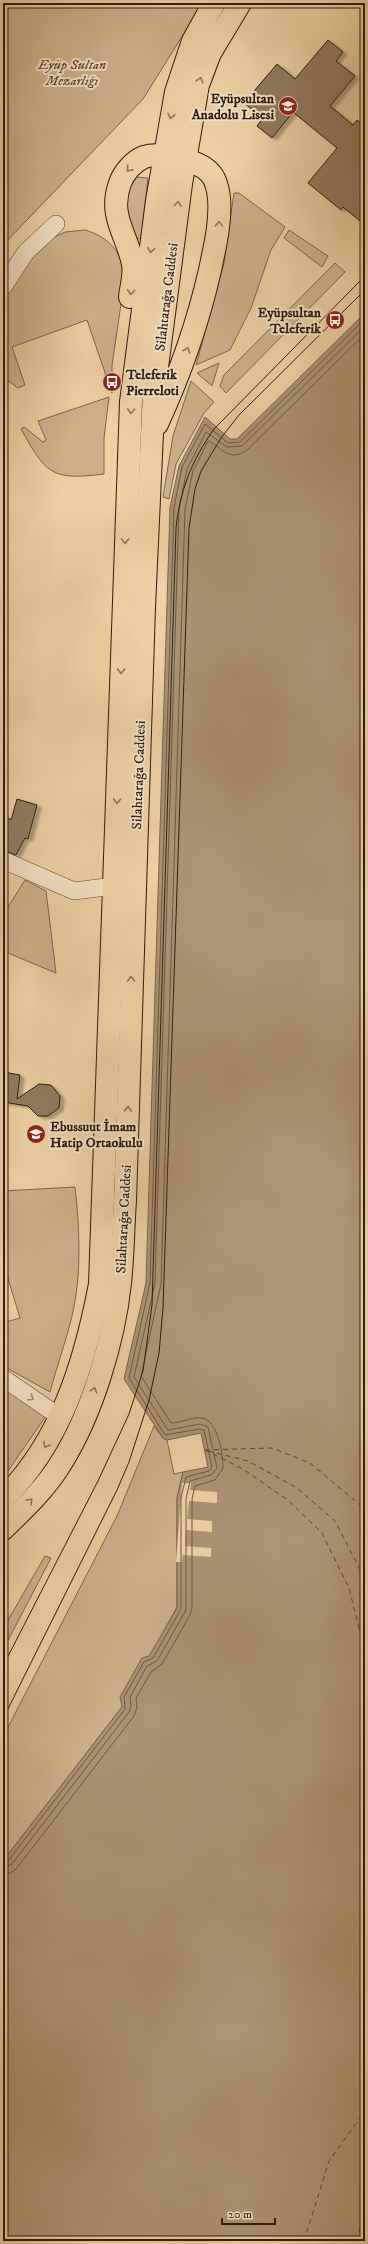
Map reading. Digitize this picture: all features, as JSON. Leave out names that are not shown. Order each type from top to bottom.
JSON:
[{"type":"main road","name":"Silahtarağa Caddesi","points":[[3,1499],[41,1454],[67,1404],[82,1359],[96,1303],[100,1277],[125,526],[131,402],[164,156],[179,78],[193,41],[214,3]]},
{"type":"main road","name":"Silahtarağa Caddesi","points":[[3,1529],[47,1483],[61,1464],[76,1436],[104,1362],[116,1311],[120,1282],[150,438],[159,347],[185,160],[198,85],[203,70],[221,33],[240,3]]},
{"type":"main road","points":[[136,358],[128,323],[133,266],[116,216],[116,198],[120,183],[132,165],[146,156],[164,156],[185,160],[200,165],[213,177],[219,197],[219,231],[204,296],[193,333],[166,404],[150,438]]},
{"type":"street","points":[[3,287],[26,252],[56,224]]},
{"type":"street","points":[[3,860],[74,891],[114,886]]},
{"type":"street","points":[[3,1378],[60,1417]]},
{"type":"green space","name":"Eyüp Sultan Mezarlığı","points":[[3,3],[203,3],[143,99],[3,245]]},
{"type":"green space","points":[[137,177],[148,178],[141,238],[138,239],[130,226],[127,208],[129,190]]},
{"type":"green space","points":[[234,193],[239,193],[285,227],[271,250],[251,308],[230,350],[196,365],[224,263]]},
{"type":"green space","points":[[85,230],[101,237],[113,247],[121,260],[125,277],[112,365],[112,393],[87,320],[12,347],[25,385],[18,388],[3,377],[3,298],[34,253],[49,240],[65,232]]},
{"type":"green space","points":[[289,230],[328,256],[322,267],[284,238]]},
{"type":"green space","points":[[335,263],[345,272],[226,393],[220,386],[224,375]]},
{"type":"green space","points":[[219,363],[212,386],[197,373]]},
{"type":"green space","points":[[191,381],[214,402],[204,413],[176,464],[169,499],[163,497],[173,436]]},
{"type":"green space","points":[[109,397],[104,438],[104,474],[72,476],[52,471],[37,456],[21,429],[24,427],[43,442],[46,440],[38,421]]},
{"type":"green space","points":[[25,880],[46,891],[56,973],[3,951],[3,915]]},
{"type":"green space","points":[[75,1187],[79,1239],[77,1290],[70,1324],[50,1392],[3,1366],[3,1323],[20,1318],[3,1262],[3,1191]]},
{"type":"green space","points":[[3,1376],[48,1413],[3,1478]]},
{"type":"green space","points":[[154,1426],[163,1438],[167,1440],[174,1474],[183,1472],[177,1498],[177,1607],[122,1707],[3,1861],[3,1737],[117,1516]]},
{"type":"green space","points":[[45,1556],[51,1558],[3,1650],[3,1629]]},
{"type":"water","points":[[365,313],[365,2241],[3,2241],[3,1861],[122,1707],[120,1697],[142,1658],[149,1656],[177,1608],[177,1498],[183,1472],[208,1467],[201,1433],[167,1440],[163,1438],[124,1379],[146,1283],[170,507],[179,466],[205,417],[230,439],[237,439]]},
{"type":"pier","points":[[182,1483],[191,1483],[190,1490],[217,1492],[217,1503],[189,1501],[187,1519],[212,1521],[212,1532],[186,1530],[185,1546],[211,1548],[211,1557],[183,1555],[182,1562],[176,1562]]},
{"type":"building","points":[[328,40],[343,52],[336,61],[355,76],[330,106],[353,125],[357,120],[365,127],[365,225],[343,207],[341,210],[308,183],[337,148],[293,112],[272,138],[257,126],[263,118],[244,103],[277,64],[295,79]]},
{"type":"building","points":[[17,799],[37,805],[28,839],[25,838],[16,855],[3,850],[3,815],[11,820]]},
{"type":"building","points":[[3,1072],[20,1075],[17,1099],[39,1084],[51,1085],[60,1096],[59,1108],[48,1116],[38,1116],[28,1106],[3,1102]]},
{"type":"ferry route","points":[[205,1450],[272,1448],[310,1463],[365,1509]]},
{"type":"ferry route","points":[[205,1450],[243,1469],[289,1501],[322,1533],[349,1588],[365,1652]]},
{"type":"ferry route","points":[[208,1451],[248,1461],[297,1488],[335,1521],[360,1569],[365,1584]]},
{"type":"ferry route","points":[[304,2241],[329,2161],[365,2111]]},
{"type":"ferry route","points":[[357,2241],[365,2206]]},
{"type":"tram line","points":[[3,1666],[98,1481],[129,1414],[143,1371],[152,1305],[176,528],[184,488],[199,452],[214,429],[365,276]]},
{"type":"tram line","points":[[3,1719],[117,1490],[129,1462],[149,1400],[159,1353],[163,1308],[189,528],[195,489],[201,471],[221,438],[239,415],[365,290]]},
{"type":"place","name":"Eyüpsultan Anadolu Lisesi","points":[[288,106]]},
{"type":"place","name":"Eyüpsultan Teleferik","points":[[335,320]]},
{"type":"place","name":"Teleferik Pierreloti","points":[[112,382]]},
{"type":"place","name":"Ebussuut İmam Hatip Ortaokulu","points":[[36,1134]]}]
